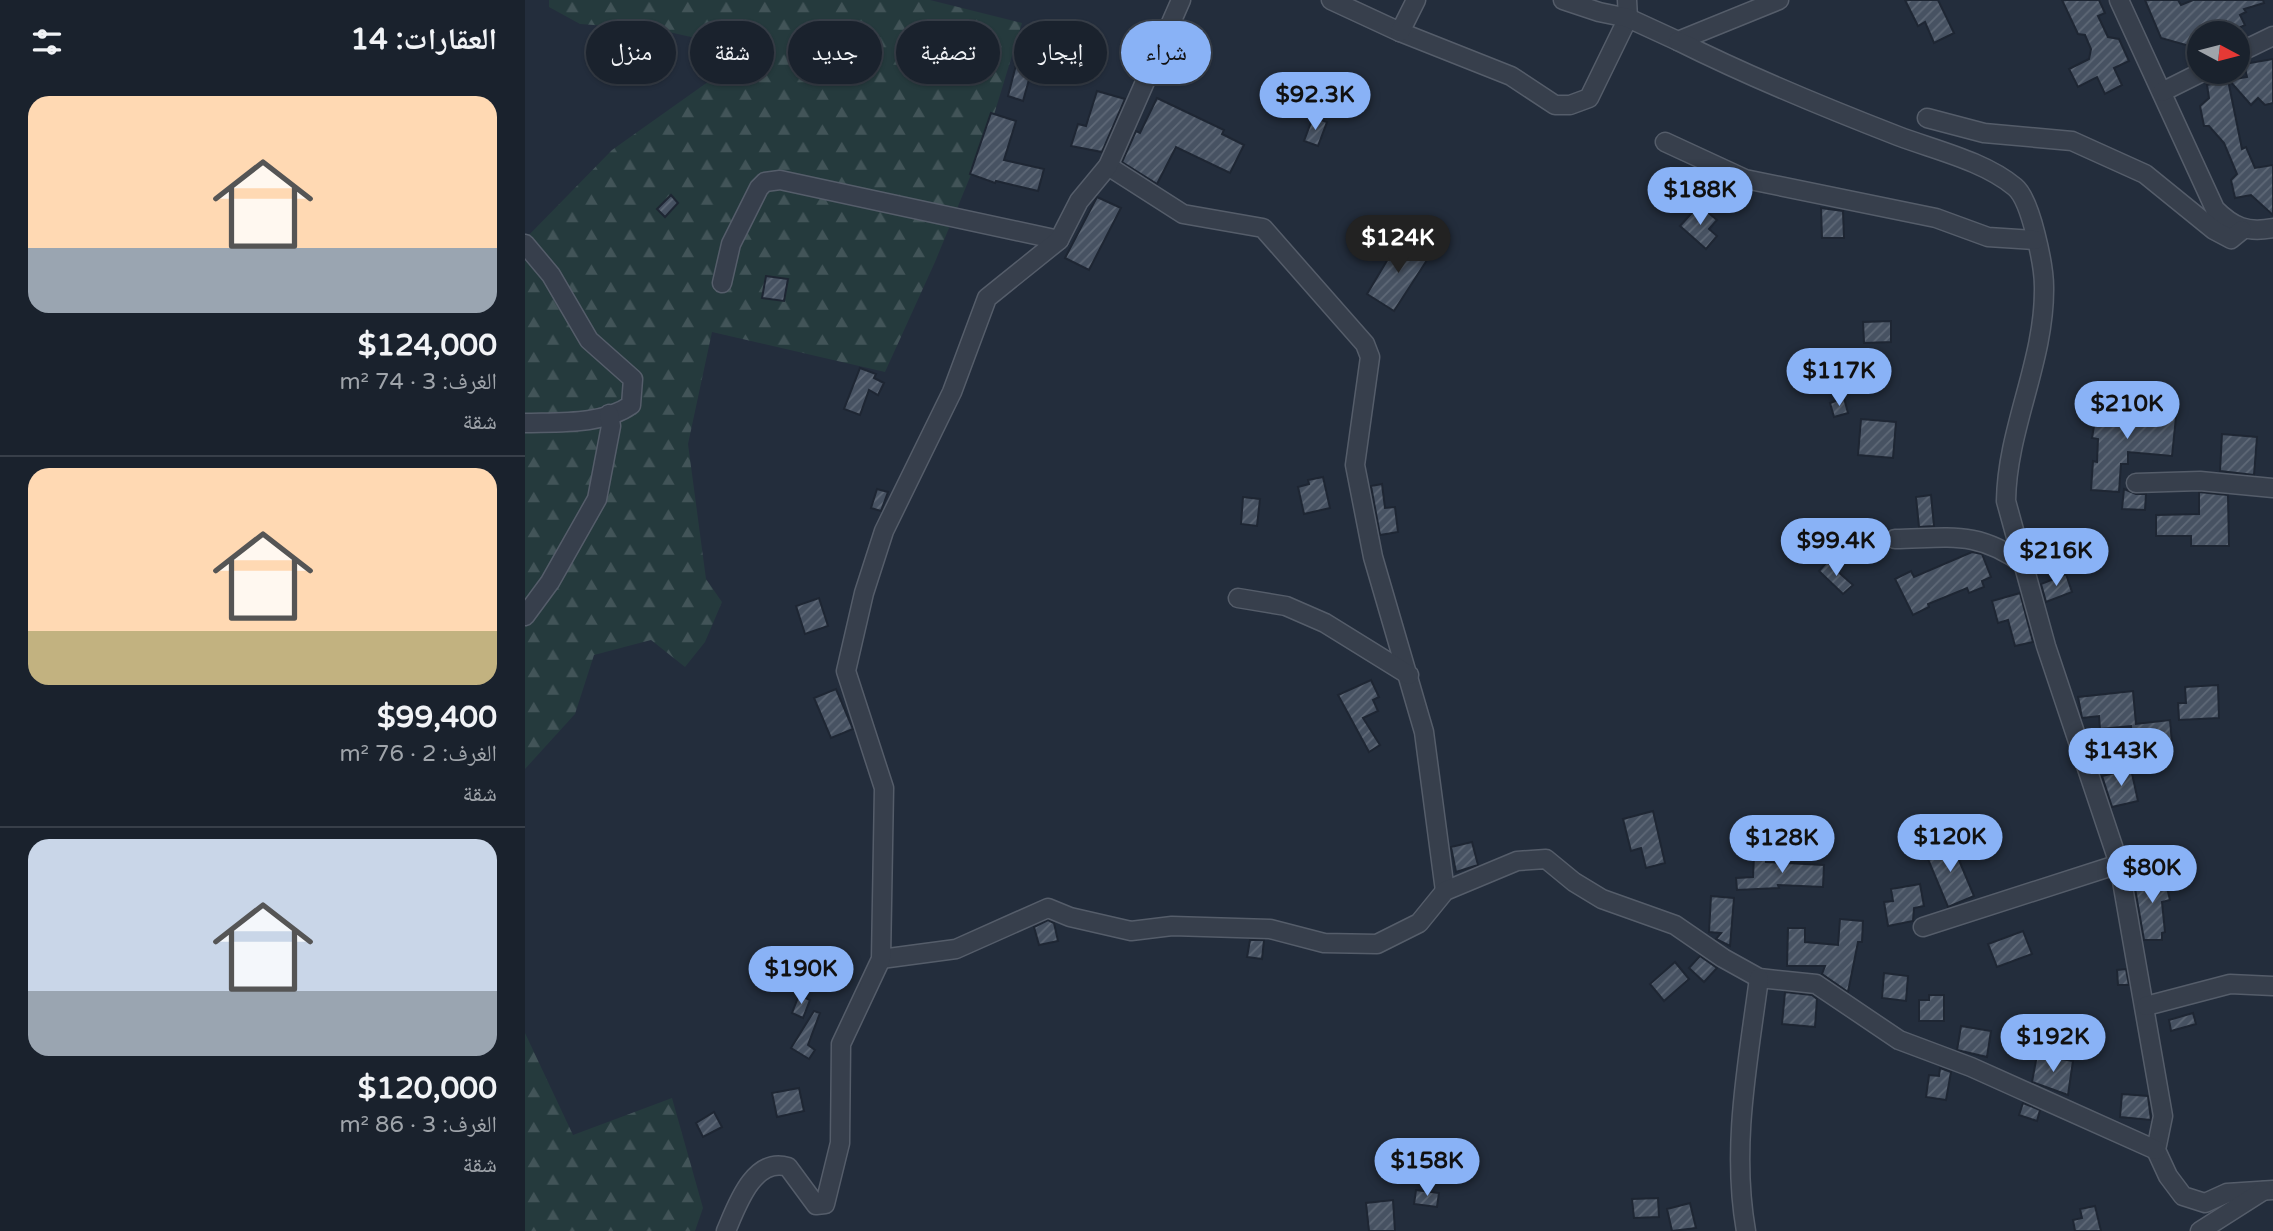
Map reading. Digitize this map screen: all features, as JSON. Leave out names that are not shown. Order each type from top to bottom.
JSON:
[{"type":"street","points":[[726,1231],[744,1189],[763,1170],[781,1165],[788,1167],[816,1205],[825,1203],[840,1143],[841,1044],[881,959],[884,788],[846,671],[863,593],[884,531],[952,392],[987,298],[1059,240],[1079,201],[1108,166],[1181,0]]},
{"type":"street","points":[[1332,0],[1400,32],[1511,76],[1555,105],[1570,105],[1589,98],[1627,9]]},
{"type":"street","points":[[1400,32],[1416,0]]},
{"type":"street","points":[[1563,0],[1599,12],[1627,9],[1678,41],[1798,97],[1979,167],[2017,187],[2030,211],[2045,285],[2042,338],[2006,476],[2006,501],[2046,646],[2119,864],[2146,1006],[2163,1116],[2156,1150],[2168,1176],[2183,1196],[2206,1203],[2227,1193],[2268,1191]]},
{"type":"street","points":[[1678,41],[1779,0]]},
{"type":"street","points":[[2119,0],[2215,209],[2228,222],[2242,229],[2273,228]]},
{"type":"street","points":[[2251,47],[2273,36]]},
{"type":"street","points":[[2162,92],[2187,80]]},
{"type":"street","points":[[1927,118],[1984,132],[2072,141],[2145,173],[2214,230],[2231,239],[2242,229]]},
{"type":"street","points":[[1665,142],[1745,179],[1936,218],[1988,237],[2035,240]]},
{"type":"street","points":[[1108,166],[1183,214],[1263,228],[1366,344],[1370,357],[1355,465],[1373,557],[1424,732],[1445,891]]},
{"type":"street","points":[[722,283],[731,244],[759,188],[765,182],[780,180],[989,222],[1059,240]]},
{"type":"street","points":[[525,244],[551,275],[589,340],[633,379],[631,405],[609,414],[583,421],[525,423]]},
{"type":"street","points":[[525,616],[550,582],[597,499],[611,426],[609,414]]},
{"type":"street","points":[[2136,483],[2200,481],[2273,488]]},
{"type":"street","points":[[1895,539],[1962,536],[2005,551],[2025,565]]},
{"type":"street","points":[[1238,598],[1286,606],[1325,622],[1409,675]]},
{"type":"street","points":[[881,959],[956,949],[1048,908],[1070,917],[1132,931],[1172,926],[1269,929],[1324,943],[1377,944],[1419,923],[1445,891],[1517,861],[1546,859],[1574,882],[1602,899],[1675,925],[1723,958],[1759,978],[1816,984],[1899,1040],[1971,1067],[2156,1150]]},
{"type":"street","points":[[1923,927],[2119,864]]},
{"type":"street","points":[[1746,1231],[1740,1200],[1741,1121],[1759,978]]},
{"type":"street","points":[[2146,1006],[2230,985],[2273,986]]},
{"type":"street","points":[[2200,1231],[2268,1191]]},
{"type":"green space","points":[[549,0],[930,0],[1014,21],[1014,49],[989,131],[935,262],[885,372],[712,332],[688,444],[706,579],[722,602],[705,642],[685,667],[651,640],[594,655],[575,714],[525,769],[525,239],[612,150],[705,84],[774,84],[774,21],[690,21],[690,37],[676,34],[676,21],[586,21],[586,24],[580,24],[549,7]]},
{"type":"green space","points":[[525,1033],[573,1135],[672,1098],[703,1208],[695,1231],[525,1231]]},
{"type":"building","points":[[1905,0],[1938,0],[1954,33],[1934,43],[1925,22],[1918,26]]},
{"type":"building","points":[[2062,0],[2099,0],[2105,13],[2098,16],[2108,37],[2119,39],[2129,61],[2114,68],[2122,85],[2105,94],[2097,77],[2078,87],[2069,69],[2089,59],[2091,49],[2085,35],[2078,34]]},
{"type":"building","points":[[2145,0],[2178,0],[2181,5],[2193,0],[2263,0],[2264,3],[2244,9],[2246,12],[2240,15],[2243,21],[2187,21],[2187,45],[2161,38]]},
{"type":"building","points":[[2273,59],[2273,103],[2265,105],[2258,98],[2251,105],[2233,84],[2251,84],[2251,63]]},
{"type":"building","points":[[1014,73],[1014,84],[1028,84],[1023,101],[1008,96]]},
{"type":"building","points":[[2229,84],[2242,149],[2246,147],[2255,168],[2273,165],[2273,215],[2251,195],[2235,198],[2231,180],[2237,174],[2224,143],[2209,126],[2204,126],[2200,106],[2209,98],[2207,85]]},
{"type":"building","points":[[1097,91],[1125,99],[1102,152],[1071,146],[1078,124],[1086,126]]},
{"type":"building","points":[[1157,98],[1224,130],[1222,134],[1244,145],[1230,173],[1176,147],[1157,184],[1122,162],[1136,131],[1140,133]]},
{"type":"building","points":[[991,113],[1016,121],[1004,160],[1044,169],[1038,191],[996,181],[995,183],[970,174]]},
{"type":"building","points":[[1313,117],[1327,122],[1318,146],[1304,141]]},
{"type":"building","points":[[671,195],[678,203],[665,217],[657,209]]},
{"type":"building","points":[[1097,197],[1121,208],[1089,270],[1065,258]]},
{"type":"building","points":[[1699,205],[1717,220],[1709,229],[1717,236],[1706,249],[1680,226]]},
{"type":"building","points":[[1821,208],[1843,211],[1844,238],[1822,238]]},
{"type":"building","points":[[1400,239],[1429,257],[1394,311],[1367,294]]},
{"type":"building","points":[[766,276],[788,279],[784,301],[762,298]]},
{"type":"building","points":[[1891,321],[1891,342],[1864,343],[1863,322]]},
{"type":"building","points":[[860,368],[876,374],[874,378],[884,383],[878,395],[869,390],[860,415],[844,409]]},
{"type":"building","points":[[1844,398],[1848,413],[1834,417],[1830,403]]},
{"type":"building","points":[[2098,402],[2130,407],[2129,413],[2176,417],[2172,456],[2128,452],[2128,464],[2121,464],[2119,492],[2091,490],[2093,461],[2097,462],[2098,439],[2092,438]]},
{"type":"building","points":[[1861,419],[1896,422],[1893,458],[1858,455]]},
{"type":"building","points":[[2222,434],[2257,437],[2254,475],[2220,471]]},
{"type":"building","points":[[1323,477],[1330,508],[1304,514],[1298,487],[1309,484],[1308,480]]},
{"type":"building","points":[[1382,484],[1385,508],[1395,507],[1398,532],[1380,535],[1371,486]]},
{"type":"building","points":[[877,489],[888,492],[881,511],[871,508]]},
{"type":"building","points":[[2124,489],[2136,494],[2146,494],[2145,510],[2122,509]]},
{"type":"building","points":[[2199,492],[2228,495],[2229,546],[2191,546],[2191,536],[2156,536],[2156,515],[2199,514]]},
{"type":"building","points":[[1931,495],[1934,526],[1919,527],[1916,497]]},
{"type":"building","points":[[1243,497],[1260,499],[1257,526],[1241,524]]},
{"type":"building","points":[[1972,552],[1982,554],[1991,577],[1982,581],[1984,587],[1969,593],[1967,588],[1928,604],[1929,607],[1913,615],[1895,579],[1911,571],[1914,577]]},
{"type":"building","points":[[1827,562],[1853,585],[1843,594],[1819,571]]},
{"type":"building","points":[[2066,574],[2072,592],[2046,602],[2041,584]]},
{"type":"building","points":[[2020,593],[2033,642],[2015,646],[2008,620],[1998,623],[1992,601]]},
{"type":"building","points":[[819,598],[828,626],[805,634],[796,606]]},
{"type":"building","points":[[1371,680],[1379,697],[1373,700],[1378,711],[1363,718],[1380,745],[1369,752],[1338,695]]},
{"type":"building","points":[[2218,685],[2219,718],[2179,720],[2178,703],[2186,703],[2185,687]]},
{"type":"building","points":[[836,689],[853,729],[831,738],[814,698]]},
{"type":"building","points":[[2133,691],[2136,724],[2170,720],[2172,743],[2141,747],[2140,738],[2132,738],[2131,726],[2100,729],[2099,716],[2082,718],[2078,697]]},
{"type":"building","points":[[2131,769],[2138,801],[2112,807],[2102,776]]},
{"type":"building","points":[[1653,811],[1665,863],[1646,868],[1641,848],[1631,851],[1623,819]]},
{"type":"building","points":[[1951,841],[1974,896],[1948,907],[1925,852]]},
{"type":"building","points":[[1472,842],[1478,865],[1456,872],[1451,847]]},
{"type":"building","points":[[1754,856],[1766,857],[1766,862],[1824,865],[1823,887],[1778,885],[1779,888],[1737,890],[1736,878],[1753,877]]},
{"type":"building","points":[[2143,874],[2144,880],[2164,875],[2170,900],[2162,902],[2165,932],[2162,933],[2162,940],[2144,940],[2133,877]]},
{"type":"building","points":[[1920,884],[1924,906],[1914,908],[1913,921],[1888,926],[1884,902],[1893,901],[1891,889]]},
{"type":"building","points":[[1711,896],[1734,898],[1730,946],[1716,939],[1721,933],[1709,932]]},
{"type":"building","points":[[1840,919],[1863,921],[1862,942],[1858,942],[1848,992],[1822,974],[1825,966],[1787,966],[1788,928],[1805,928],[1805,942],[1838,945]]},
{"type":"building","points":[[1048,920],[1054,923],[1058,941],[1039,945],[1034,927]]},
{"type":"building","points":[[2023,931],[2032,954],[1997,967],[1988,944]]},
{"type":"building","points":[[1250,940],[1264,940],[1262,959],[1247,957]]},
{"type":"building","points":[[1700,956],[1717,968],[1704,982],[1689,968]]},
{"type":"building","points":[[1675,962],[1689,979],[1664,1001],[1650,984]]},
{"type":"building","points":[[2126,969],[2129,985],[2118,985],[2117,970]]},
{"type":"building","points":[[1884,973],[1908,976],[1906,1001],[1882,998]]},
{"type":"building","points":[[1785,992],[1812,995],[1817,999],[1815,1027],[1782,1024]]},
{"type":"building","points":[[799,995],[810,1000],[803,1018],[792,1013]]},
{"type":"building","points":[[1929,995],[1944,995],[1944,1021],[1919,1021],[1919,1000],[1929,1000]]},
{"type":"building","points":[[814,1011],[820,1013],[808,1045],[815,1050],[809,1059],[791,1048]]},
{"type":"building","points":[[2193,1013],[2196,1024],[2171,1031],[2169,1020]]},
{"type":"building","points":[[1961,1026],[1991,1031],[1987,1057],[1957,1050]]},
{"type":"building","points":[[2037,1055],[2073,1061],[2068,1095],[2032,1082]]},
{"type":"building","points":[[1940,1068],[1951,1072],[1946,1100],[1926,1097],[1929,1075],[1939,1076]]},
{"type":"building","points":[[799,1088],[804,1111],[777,1117],[772,1093]]},
{"type":"building","points":[[2122,1094],[2148,1096],[2151,1120],[2120,1117]]},
{"type":"building","points":[[2023,1103],[2040,1110],[2037,1121],[2019,1115]]},
{"type":"building","points":[[714,1112],[722,1127],[703,1137],[696,1123]]},
{"type":"building","points":[[1416,1190],[1439,1193],[1437,1207],[1414,1204]]},
{"type":"building","points":[[1658,1198],[1659,1217],[1634,1218],[1632,1199]]},
{"type":"building","points":[[1393,1200],[1395,1231],[1369,1231],[1366,1203]]},
{"type":"building","points":[[1690,1203],[1696,1228],[1672,1231],[1667,1209]]},
{"type":"building","points":[[2095,1206],[2101,1231],[2075,1231],[2073,1220],[2082,1218],[2080,1209]]}]
